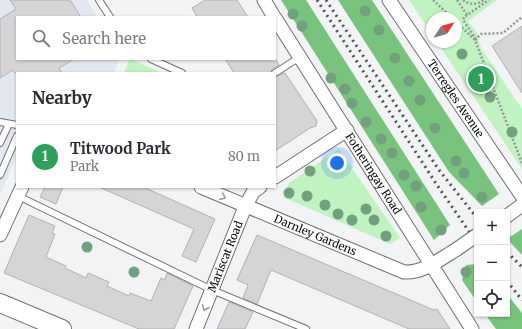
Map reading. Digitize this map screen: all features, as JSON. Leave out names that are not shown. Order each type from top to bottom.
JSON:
[{"type":"main road","points":[[0,303],[62,329]]},
{"type":"street","name":"Fotheringay Road","points":[[264,0],[274,16]]},
{"type":"street","name":"Terregles Avenue","points":[[388,0],[522,196]]},
{"type":"street","name":"Fotheringay Road","points":[[276,19],[472,329]]},
{"type":"street","points":[[276,176],[347,130]]},
{"type":"street","name":"Darnley Gardens","points":[[203,188],[245,207],[404,272],[413,272],[431,265],[474,237]]},
{"type":"street","name":"Mariscat Road","points":[[196,329],[245,207],[253,192],[259,188]]},
{"type":"street","points":[[1,231],[20,192]]},
{"type":"street","points":[[510,214],[522,205]]},
{"type":"lane","points":[[99,0],[109,16]]},
{"type":"lane","points":[[276,73],[300,57]]},
{"type":"lane","points":[[153,60],[180,72]]},
{"type":"lane","points":[[0,122],[16,124]]},
{"type":"lane","points":[[0,143],[9,124]]},
{"type":"lane","points":[[0,175],[16,138]]},
{"type":"lane","points":[[20,192],[212,290],[306,329]]},
{"type":"path","points":[[433,0],[446,12]]},
{"type":"path","points":[[457,0],[467,15]]},
{"type":"path","points":[[463,0],[469,4],[489,0]]},
{"type":"path","points":[[483,2],[464,17],[463,20],[475,40],[522,163]]},
{"type":"path","points":[[475,40],[481,34],[503,33],[522,17]]},
{"type":"path","points":[[462,28],[475,40]]},
{"type":"shaded area","points":[[0,0],[87,0],[96,16],[16,16],[16,60],[119,60],[114,72],[16,72],[16,157],[0,195]]},
{"type":"green space","points":[[281,0],[306,0],[450,225],[434,240]]},
{"type":"green space","points":[[338,0],[372,0],[499,194],[482,206],[449,172]]},
{"type":"green space","points":[[409,0],[497,0],[468,21],[477,33],[481,48],[522,109],[522,169],[441,48],[462,48],[462,12],[426,12],[426,25]]},
{"type":"green space","points":[[130,60],[132,60],[160,72],[124,72]]},
{"type":"green space","points":[[339,149],[400,238],[390,244],[283,197],[289,183]]},
{"type":"green space","points":[[522,229],[522,255],[510,242],[510,237]]},
{"type":"green space","points":[[474,264],[474,298],[462,280],[466,265]]},
{"type":"green space","points":[[510,298],[522,313],[522,329],[496,329],[487,317],[510,317]]},
{"type":"building","points":[[10,0],[70,0],[80,16],[16,16],[16,60],[72,60],[59,68],[61,72],[15,73],[13,70],[0,78],[0,19],[16,9]]},
{"type":"building","points":[[205,0],[237,0],[247,16],[196,16],[192,8]]},
{"type":"building","points":[[522,26],[522,93],[492,46]]},
{"type":"building","points":[[226,60],[276,60],[279,65],[272,69],[271,72],[233,72]]},
{"type":"building","points":[[285,73],[317,121],[316,126],[310,128],[276,150],[276,77]]},
{"type":"building","points":[[44,188],[63,188],[56,204],[40,197]]},
{"type":"building","points":[[101,188],[145,188],[215,219],[196,262],[182,256],[194,229]]},
{"type":"building","points":[[29,215],[55,226],[52,233],[55,234],[46,257],[66,266],[65,268],[86,278],[88,273],[109,282],[107,286],[129,296],[130,293],[151,301],[161,278],[165,280],[167,273],[193,286],[174,329],[139,329],[4,273]]},
{"type":"building","points":[[257,235],[434,310],[437,309],[450,329],[409,329],[271,270],[257,304],[243,298],[248,285],[237,280]]},
{"type":"building","points":[[229,302],[253,312],[245,329],[217,329]]},
{"type":"railway","points":[[317,0],[437,185],[474,239]]},
{"type":"railway","points":[[326,0],[439,170],[474,214]]},
{"type":"railway","points":[[510,255],[522,267]]},
{"type":"railway","points":[[510,285],[522,300]]},
{"type":"place","name":"Titwood Park","points":[[481,79]]}]
